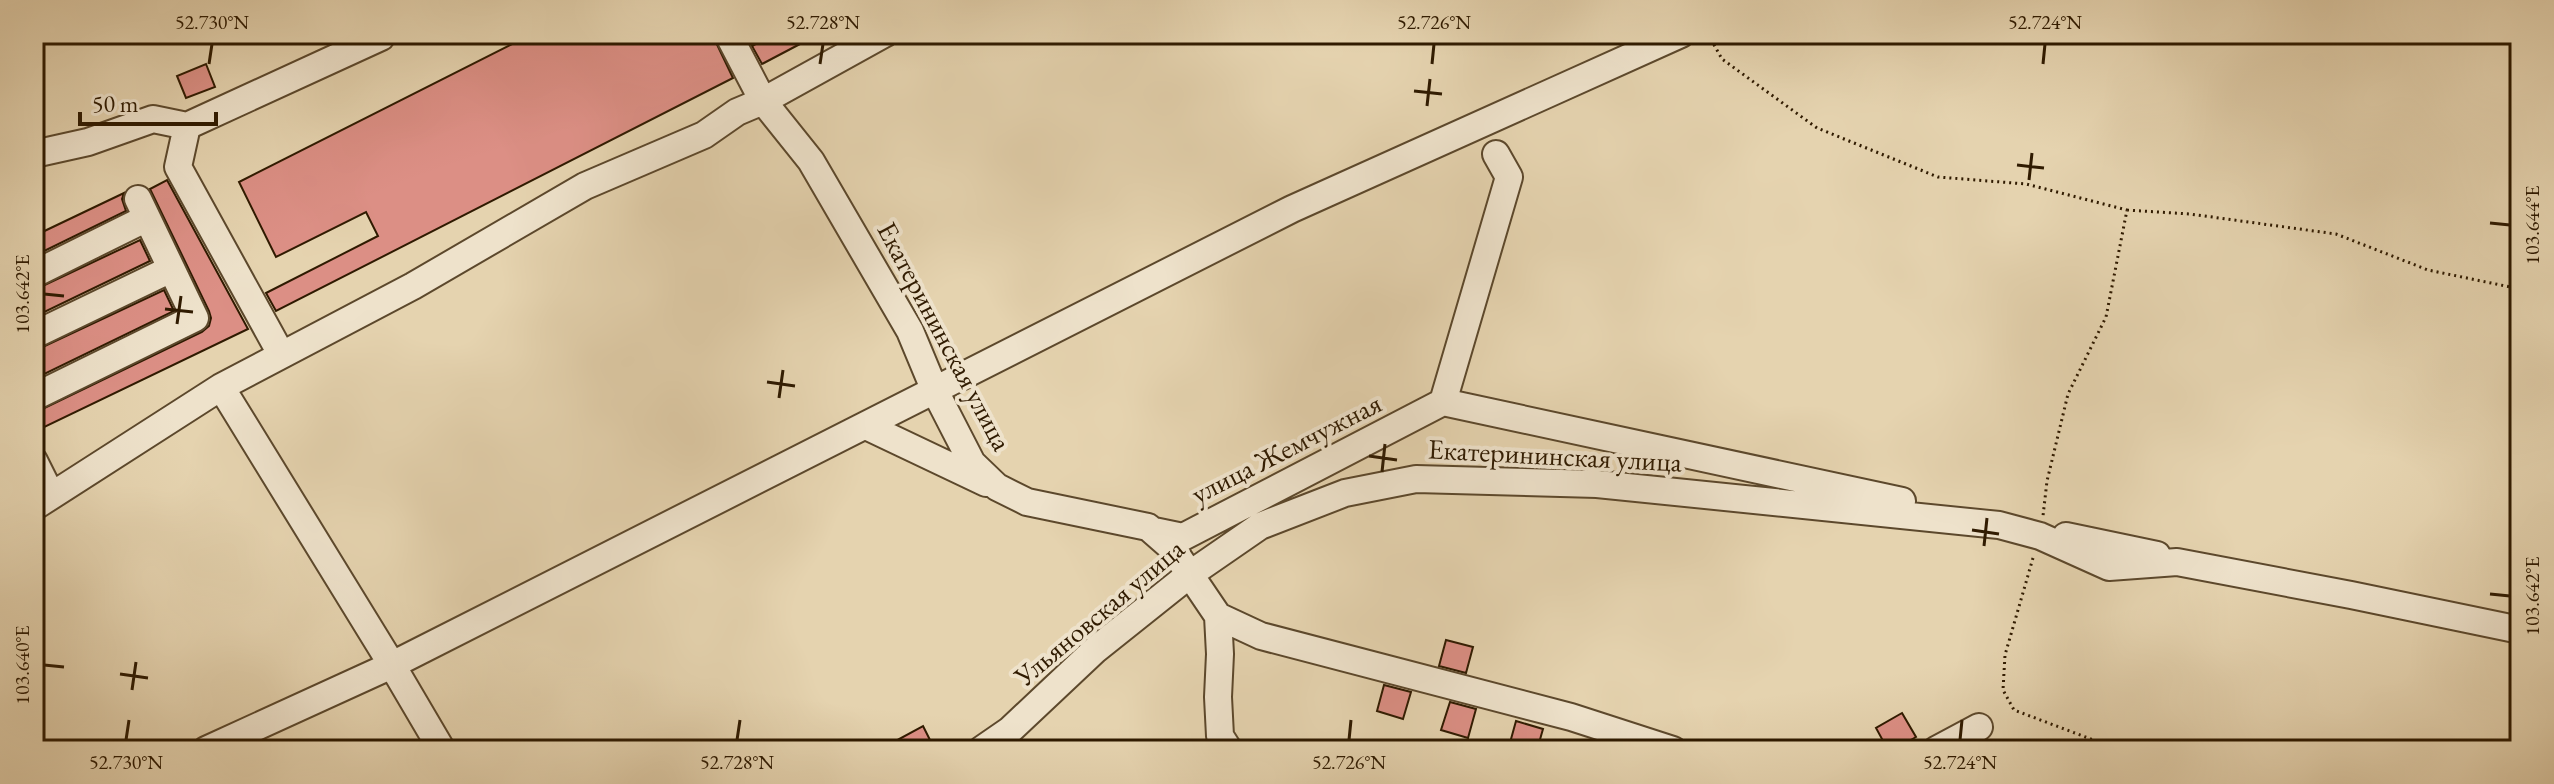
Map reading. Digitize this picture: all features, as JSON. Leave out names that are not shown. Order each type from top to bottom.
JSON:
[{"type":"street","points":[[34,154],[88,142],[153,119],[187,126],[381,37],[380,34]]},
{"type":"street","name":"Екатерининская улица","points":[[728,34],[763,101],[811,161],[910,331],[935,391],[972,463],[997,487],[1027,502],[1148,527],[1172,548],[1218,616]]},
{"type":"street","points":[[34,461],[42,501],[221,387],[413,286],[585,186],[704,135],[737,112],[763,101],[884,34]]},
{"type":"street","points":[[206,750],[392,665],[1292,209],[1681,34]]},
{"type":"street","points":[[187,126],[178,167],[281,354]]},
{"type":"street","points":[[1443,402],[1509,177],[1496,154]]},
{"type":"street","points":[[34,274],[143,208],[195,318],[34,397]]},
{"type":"street","points":[[34,335],[171,269]]},
{"type":"street","points":[[221,387],[442,750]]},
{"type":"street","name":"Екатерининская улица","points":[[1443,402],[2520,632]]},
{"type":"street","name":"улица Жемчужная","points":[[866,426],[1027,502],[1183,537],[1443,402]]},
{"type":"street","name":"Екатерининская улица","points":[[1260,526],[1345,493],[1416,479],[1597,484],[1999,525],[2040,536],[2109,567],[2177,562],[2351,595],[2520,632]]},
{"type":"street","name":"Ульяновская улица","points":[[981,750],[1010,730],[1095,650],[1189,575],[1260,526]]},
{"type":"street","points":[[1229,750],[1220,736],[1218,616],[1261,636],[1571,717],[1673,750]]},
{"type":"street","points":[[1936,750],[1979,727]]},
{"type":"path","points":[[1708,34],[1722,59],[1817,128],[1938,177],[2026,184],[2127,210],[2190,214],[2336,234],[2428,270],[2520,289]]},
{"type":"path","points":[[2120,750],[2014,710],[2003,690],[2005,655],[2040,536],[2047,481],[2068,394],[2106,317],[2127,210]]},
{"type":"building","points":[[532,34],[712,34],[733,78],[276,311],[266,293],[378,236],[366,212],[276,257],[239,182]]},
{"type":"building","points":[[775,34],[819,34],[762,64],[752,46]]},
{"type":"building","points":[[206,64],[215,87],[186,98],[177,76]]},
{"type":"building","points":[[167,180],[248,329],[34,432],[34,413],[209,326],[209,311],[150,189]]},
{"type":"building","points":[[124,193],[122,199],[126,211],[34,256],[34,236]]},
{"type":"building","points":[[140,240],[150,261],[34,317],[34,290]]},
{"type":"building","points":[[164,290],[174,311],[34,379],[34,351]]},
{"type":"building","points":[[1446,640],[1473,647],[1466,673],[1439,666]]},
{"type":"building","points":[[1384,685],[1411,692],[1403,719],[1377,711]]},
{"type":"building","points":[[1450,702],[1476,709],[1468,738],[1441,730]]},
{"type":"building","points":[[1902,713],[1916,737],[1888,750],[1876,728]]},
{"type":"building","points":[[1516,721],[1543,729],[1537,750],[1508,750]]},
{"type":"building","points":[[923,726],[935,750],[879,750]]}]
